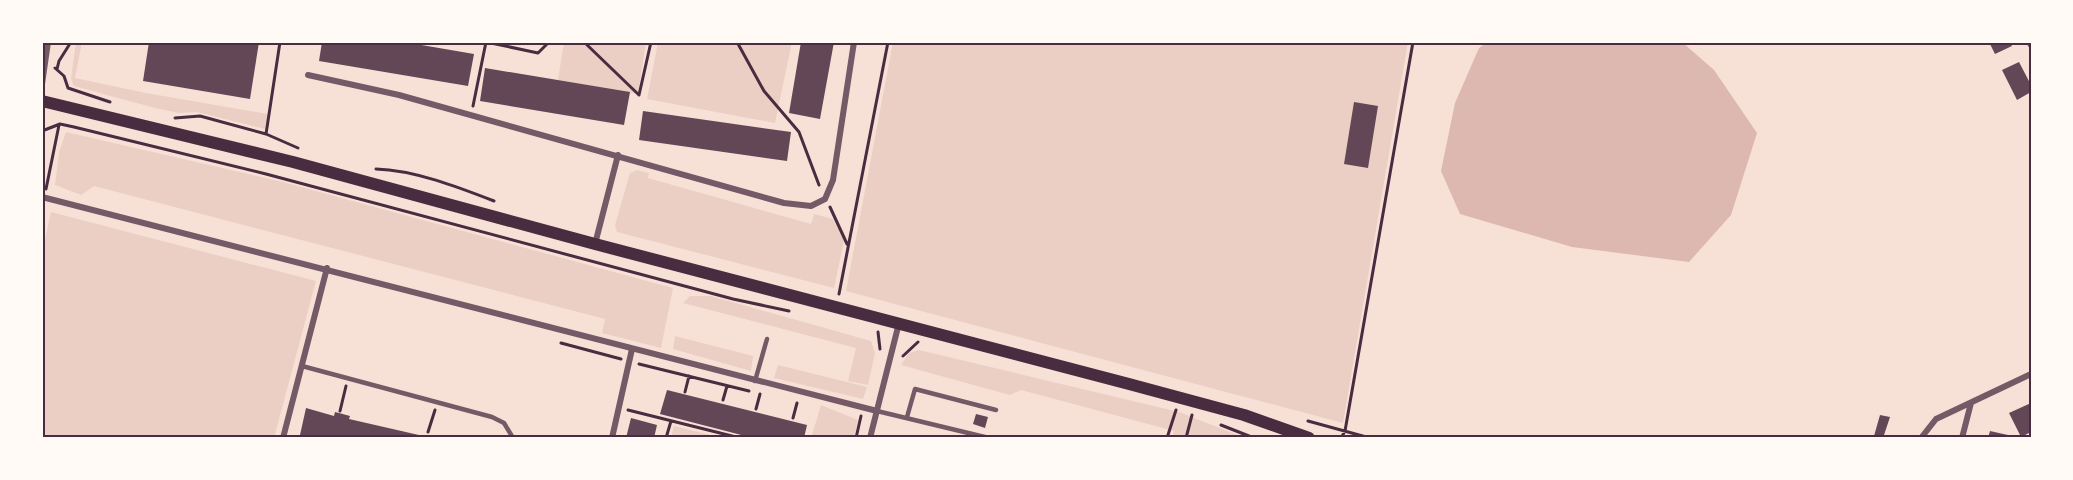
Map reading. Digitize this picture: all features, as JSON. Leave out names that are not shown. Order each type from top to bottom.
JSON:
[{"type":"main road","points":[[42,101],[293,162],[897,329],[1244,415],[1308,438]]},
{"type":"street","points":[[42,84],[48,42]]},
{"type":"street","points":[[308,75],[399,95],[784,203],[811,206],[825,199],[832,180],[854,42]]},
{"type":"street","points":[[594,244],[618,155]]},
{"type":"street","points":[[43,197],[327,268],[877,411]]},
{"type":"street","points":[[283,438],[327,268]]},
{"type":"street","points":[[870,438],[897,329]]},
{"type":"street","points":[[612,438],[632,349]]},
{"type":"street","points":[[1921,438],[1935,419],[2031,374]]},
{"type":"street","points":[[1962,438],[1971,403]]},
{"type":"lane","points":[[755,381],[766,339]]},
{"type":"lane","points":[[302,366],[492,417],[504,423],[513,438]]},
{"type":"lane","points":[[907,417],[915,390],[996,410]]},
{"type":"lane","points":[[877,411],[989,438]]},
{"type":"path","points":[[57,69],[59,61],[71,42]]},
{"type":"path","points":[[266,134],[280,42]]},
{"type":"path","points":[[471,117],[486,42],[538,53],[549,42]]},
{"type":"path","points":[[584,42],[639,95],[651,42]]},
{"type":"path","points":[[737,42],[764,91],[799,132],[825,199],[847,244]]},
{"type":"path","points":[[839,296],[847,244],[888,42]]},
{"type":"path","points":[[1341,438],[1345,431],[1413,42]]},
{"type":"path","points":[[43,197],[68,88]]},
{"type":"path","points":[[42,131],[60,124],[266,174],[733,299],[800,313]]},
{"type":"path","points":[[879,357],[877,331],[897,329],[920,341]]},
{"type":"path","points":[[685,392],[689,376]]},
{"type":"path","points":[[340,411],[348,379]]},
{"type":"path","points":[[723,400],[727,386]]},
{"type":"path","points":[[756,409],[760,394]]},
{"type":"path","points":[[428,432],[438,403]]},
{"type":"path","points":[[793,418],[797,403]]},
{"type":"path","points":[[1166,408],[1203,419]]},
{"type":"path","points":[[856,438],[863,409]]},
{"type":"path","points":[[626,410],[740,438]]},
{"type":"path","points":[[1167,438],[1176,410]]},
{"type":"path","points":[[1186,438],[1192,416]]},
{"type":"path","points":[[666,438],[671,421]]},
{"type":"path","points":[[1214,423],[1254,438]]},
{"type":"shaded area","points":[[76,42],[82,42],[75,78],[268,114],[265,129],[197,112],[179,113],[155,108],[74,86],[71,79]]},
{"type":"shaded area","points":[[564,42],[646,42],[638,94],[558,80]]},
{"type":"shaded area","points":[[658,42],[792,42],[775,123],[647,99]]},
{"type":"shaded area","points":[[893,42],[1408,42],[1343,423],[846,291]]},
{"type":"shaded area","points":[[1488,42],[1682,42],[1714,70],[1757,133],[1731,215],[1689,262],[1572,247],[1460,214],[1441,171],[1455,103],[1479,48]]},
{"type":"shaded area","points":[[66,132],[283,182],[673,288],[661,348],[602,333],[605,319],[94,186],[81,195],[55,185],[59,152]]},
{"type":"shaded area","points":[[637,170],[649,173],[648,178],[811,224],[814,214],[833,219],[844,241],[834,288],[617,232],[615,225],[630,173]]},
{"type":"shaded area","points":[[51,212],[316,281],[274,438],[42,438],[42,253]]},
{"type":"shaded area","points":[[690,296],[711,296],[871,341],[875,353],[868,385],[848,381],[856,348],[683,303]]},
{"type":"shaded area","points":[[675,336],[753,356],[751,371],[673,349]]},
{"type":"shaded area","points":[[919,350],[1179,412],[1245,438],[1172,438],[1174,431],[1021,390],[1010,395],[901,365],[909,353]]},
{"type":"shaded area","points":[[778,365],[867,387],[863,399],[774,378]]},
{"type":"shaded area","points":[[821,405],[858,420],[854,438],[811,438]]},
{"type":"shaded area","points":[[674,426],[723,438],[671,438]]},
{"type":"building","points":[[149,42],[259,42],[250,99],[143,81]]},
{"type":"building","points":[[322,42],[404,42],[474,54],[468,86],[319,61]]},
{"type":"building","points":[[801,42],[834,42],[820,119],[789,113]]},
{"type":"building","points":[[1989,42],[2010,42],[2012,46],[1995,54]]},
{"type":"building","points":[[2019,62],[2031,85],[2031,92],[2017,100],[2002,70]]},
{"type":"building","points":[[485,68],[630,92],[624,125],[480,101]]},
{"type":"building","points":[[1354,102],[1378,106],[1368,168],[1344,164]]},
{"type":"building","points":[[643,111],[791,132],[787,161],[639,140]]},
{"type":"building","points":[[667,390],[807,425],[804,438],[753,438],[660,414]]},
{"type":"building","points":[[2031,403],[2031,432],[2021,437],[2009,413]]},
{"type":"building","points":[[306,408],[334,416],[335,412],[350,416],[349,419],[432,438],[312,438],[300,435]]},
{"type":"building","points":[[976,414],[988,417],[985,428],[973,424]]},
{"type":"building","points":[[1880,415],[1890,417],[1883,438],[1874,436]]},
{"type":"building","points":[[631,418],[657,425],[654,438],[626,438]]},
{"type":"building","points":[[1990,431],[2017,437],[2017,438],[1988,438]]}]
